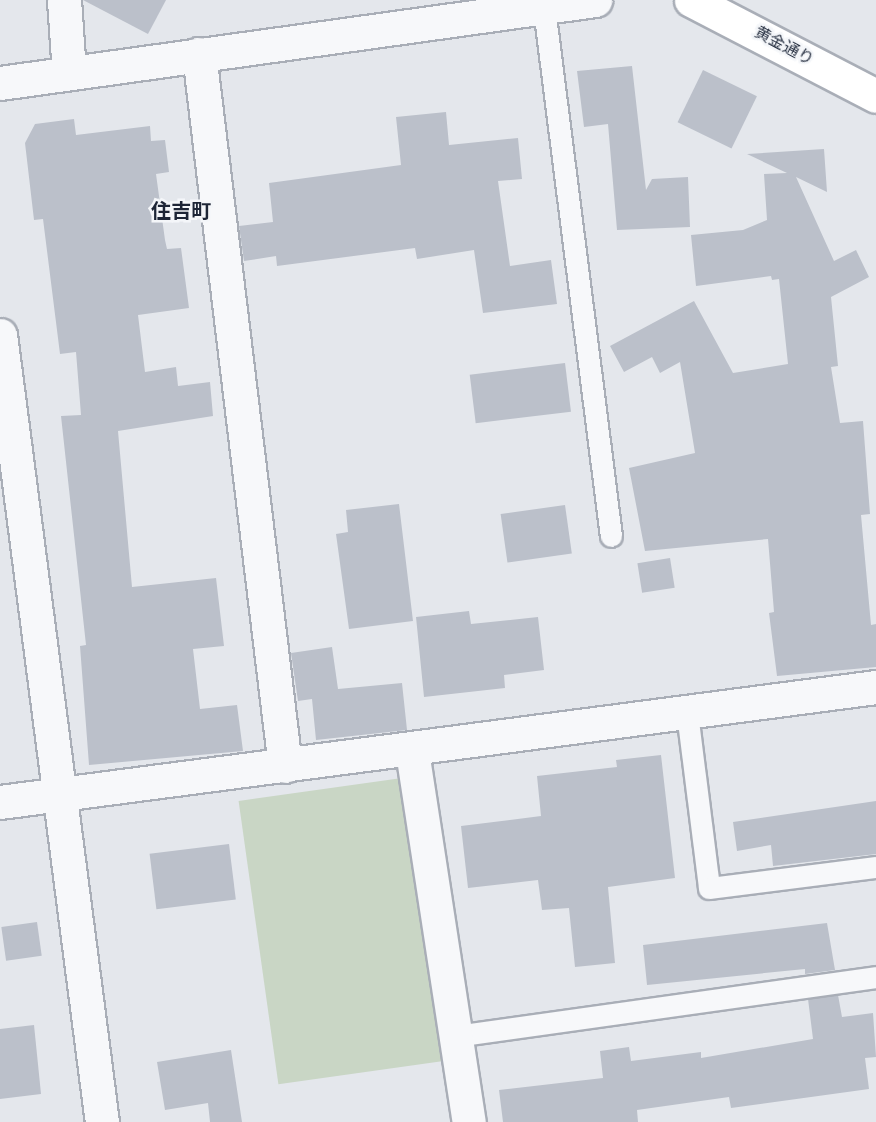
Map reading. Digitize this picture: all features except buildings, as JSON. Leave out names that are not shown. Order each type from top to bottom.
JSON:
[{"type":"street","points":[[64,0],[69,73]]},
{"type":"street","points":[[0,84],[199,54],[595,0]]},
{"type":"street","name":"黄金通り","points":[[691,0],[876,96]]},
{"type":"street","points":[[199,54],[285,766]]},
{"type":"street","points":[[0,334],[102,1122]]},
{"type":"street","points":[[0,802],[412,751],[876,687]]},
{"type":"street","points":[[412,751],[469,1122]]},
{"type":"lane","points":[[544,8],[611,536]]},
{"type":"lane","points":[[687,713],[708,888],[876,867]]},
{"type":"lane","points":[[456,1036],[876,977]]},
{"type":"green space","points":[[402,778],[442,1061],[278,1084],[239,801]]},
{"type":"district","name":"住吉町","points":[[181,211]]}]
